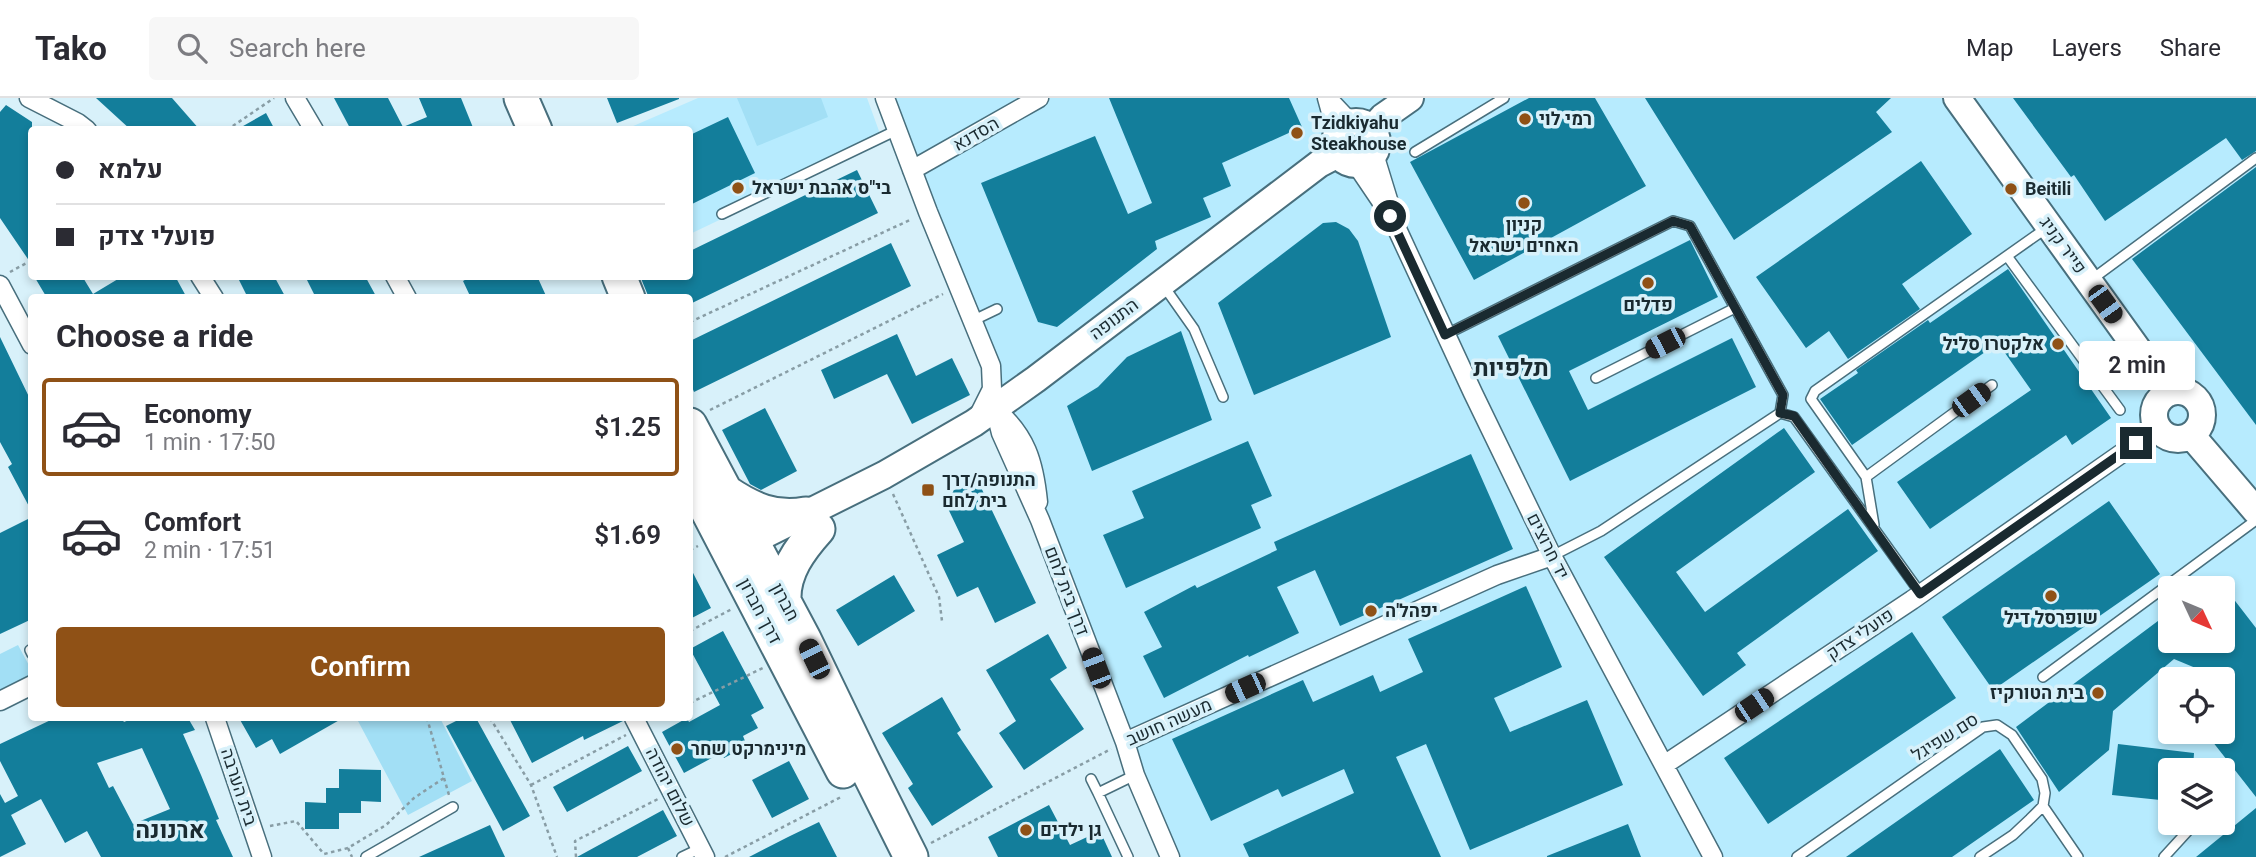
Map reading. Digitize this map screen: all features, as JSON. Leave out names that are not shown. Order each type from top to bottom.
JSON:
[{"type":"highway","points":[[521,98],[533,126]]},
{"type":"highway","points":[[544,98],[554,126]]},
{"type":"highway","points":[[696,419],[750,554]]},
{"type":"highway","name":"דרך חברון","points":[[693,482],[750,554],[769,599],[785,658],[853,790],[903,856]]},
{"type":"highway","points":[[726,492],[764,513],[812,521],[786,581],[769,599]]},
{"type":"highway","name":"חברון","points":[[769,599],[903,856]]},
{"type":"street","points":[[29,98],[82,126]]},
{"type":"street","points":[[295,98],[312,126]]},
{"type":"street","points":[[885,98],[986,352],[993,380],[984,416]]},
{"type":"street","name":"הסדנא","points":[[912,170],[1039,98]]},
{"type":"street","name":"יד חרוצים","points":[[1328,98],[1355,143],[1552,556],[1713,857]]},
{"type":"street","name":"התנופה","points":[[750,554],[812,521],[851,509],[884,475],[984,416],[1319,164],[1355,143],[1382,117],[1410,98]]},
{"type":"street","name":"פייר קניג","points":[[1963,100],[2049,226],[2169,393]]},
{"type":"street","points":[[5,278],[28,335]]},
{"type":"street","points":[[2186,392],[2198,401],[2202,417],[2197,430],[2191,435],[2175,439],[2164,434],[2154,421],[2154,412],[2162,397],[2169,393],[2186,392]]},
{"type":"street","name":"דרך בית לחם","points":[[984,416],[1016,429],[1027,449],[1035,477],[1040,520],[1125,742],[1135,775],[1170,857]]},
{"type":"street","name":"פועלי צדק","points":[[1664,765],[1920,594],[2158,428]]},
{"type":"street","points":[[2191,435],[2256,512]]},
{"type":"street","name":"מעשה חושב","points":[[1125,742],[1497,575],[1552,556]]},
{"type":"street","points":[[0,701],[28,687]]},
{"type":"street","name":"בית הערבה","points":[[216,721],[262,857]]},
{"type":"street","name":"שלום יהודה","points":[[636,722],[703,852]]},
{"type":"lane","points":[[1415,152],[1504,98]]},
{"type":"lane","points":[[722,214],[897,130]]},
{"type":"lane","points":[[2089,282],[2256,158]]},
{"type":"lane","points":[[1445,335],[1673,221],[1690,226],[1783,395],[1780,413]]},
{"type":"lane","points":[[1874,529],[1866,477],[1811,399],[1815,391],[2049,226]]},
{"type":"lane","points":[[2007,256],[2120,410]]},
{"type":"lane","points":[[1162,282],[1190,322],[1223,397]]},
{"type":"lane","points":[[1596,378],[1735,308]]},
{"type":"lane","points":[[972,321],[997,309]]},
{"type":"lane","points":[[1866,477],[1992,385]]},
{"type":"lane","points":[[1552,556],[1601,531],[1780,413],[1794,416],[1920,594]]},
{"type":"lane","points":[[2043,677],[2256,520]]},
{"type":"lane","name":"סם שפיגל","points":[[1797,857],[1983,727],[1997,725],[2012,735],[2042,779],[2045,793],[2043,806]]},
{"type":"lane","points":[[1098,793],[1135,775]]},
{"type":"lane","points":[[1091,779],[1128,857]]},
{"type":"lane","points":[[1980,857],[2013,835],[2043,806],[2078,857]]},
{"type":"lane","points":[[366,857],[453,807]]},
{"type":"lane","points":[[2164,857],[2184,835]]},
{"type":"lane","points":[[682,857],[703,852]]},
{"type":"path","points":[[232,126],[274,98]]},
{"type":"path","points":[[693,321],[909,220]]},
{"type":"path","points":[[5,278],[28,263]]},
{"type":"path","points":[[696,419],[936,298]]},
{"type":"path","points":[[884,475],[939,597],[942,621]]},
{"type":"path","points":[[693,630],[769,599]]},
{"type":"path","points":[[693,702],[785,658]]},
{"type":"path","points":[[429,721],[453,807]]},
{"type":"path","points":[[492,721],[531,785],[557,857]]},
{"type":"path","points":[[531,785],[636,722]]},
{"type":"path","name":"מעשה חושב","points":[[903,856],[1125,742]]},
{"type":"path","points":[[275,825],[296,821],[324,854],[348,848],[386,825],[414,798],[444,778]]},
{"type":"path","points":[[725,857],[853,790]]},
{"type":"path","points":[[576,857],[575,841],[672,792]]},
{"type":"path","points":[[348,848],[352,857]]},
{"type":"shaded area","name":"בי\"ס אהבת ישראל","points":[[698,98],[867,98],[883,142],[693,233],[693,126],[633,126]]},
{"type":"shaded area","points":[[737,98],[821,98],[828,117],[757,146]]},
{"type":"shaded area","points":[[886,98],[2256,98],[2256,857],[1176,857],[1126,737],[972,321]]},
{"type":"shaded area","points":[[18,645],[28,663],[28,680],[0,695],[0,654]]},
{"type":"shaded area","points":[[358,721],[442,721],[472,781],[408,815]]},
{"type":"building","points":[[96,98],[172,98],[196,126],[127,126]]},
{"type":"building","points":[[334,98],[388,98],[402,126],[349,126]]},
{"type":"building","points":[[419,98],[461,98],[472,126],[405,126],[427,117]]},
{"type":"building","points":[[607,98],[679,98],[679,99],[617,123]]},
{"type":"building","points":[[1109,98],[1289,98],[1302,127],[1222,163],[1231,186],[1203,198],[1211,217],[1155,241],[1157,249],[1057,327],[1038,322],[981,183],[1095,136],[1128,214],[1152,203]]},
{"type":"building","name":"קניון האחים ישראל","points":[[1529,98],[1595,98],[1646,186],[1474,280],[1410,162]]},
{"type":"building","points":[[1645,98],[1891,98],[1876,112],[1892,132],[1734,240]]},
{"type":"building","points":[[2013,98],[2256,98],[2256,151],[2242,160],[2226,138],[2105,221],[2074,175],[2071,177]]},
{"type":"building","points":[[6,105],[32,122],[32,126],[28,126],[28,259],[0,218],[0,112]]},
{"type":"building","points":[[266,113],[273,126],[243,126]]},
{"type":"building","points":[[728,117],[755,173],[693,204],[693,134]]},
{"type":"building","points":[[1921,161],[1972,234],[1902,284],[1920,309],[1848,359],[1829,331],[1806,348],[1756,277]]},
{"type":"building","points":[[2256,167],[2256,425],[2132,259]]},
{"type":"building","points":[[857,170],[878,213],[693,303],[693,294],[647,294],[642,280],[693,280],[693,250]]},
{"type":"building","points":[[1336,222],[1349,229],[1358,241],[1391,337],[1254,395],[1218,303],[1323,223]]},
{"type":"building","points":[[1690,240],[1718,297],[1569,371],[1588,410],[1732,338],[1756,387],[1570,481],[1498,336]]},
{"type":"building","points":[[891,243],[911,286],[694,392],[693,340]]},
{"type":"building","points":[[2008,269],[2111,418],[2072,445],[2066,435],[1930,529],[1897,482],[2031,390],[1998,343],[1852,445],[1820,399],[1858,373],[1856,370],[1928,320],[1930,323]]},
{"type":"building","points":[[36,280],[84,280],[93,294],[45,294]]},
{"type":"building","points":[[116,280],[177,280],[185,294],[93,294]]},
{"type":"building","points":[[239,280],[276,280],[284,294],[246,294]]},
{"type":"building","points":[[307,280],[367,280],[375,294],[314,294]]},
{"type":"building","points":[[539,280],[545,294],[469,294],[463,281]]},
{"type":"building","points":[[1181,331],[1212,420],[1092,471],[1067,406],[1098,387],[1127,357]]},
{"type":"building","points":[[897,334],[916,376],[952,358],[970,395],[912,424],[887,374],[834,399],[821,370]]},
{"type":"building","points":[[0,337],[28,395],[28,504],[8,467],[12,464],[0,442]]},
{"type":"building","points":[[765,408],[797,471],[761,490],[750,484],[722,430]]},
{"type":"building","points":[[1784,428],[1815,472],[1676,572],[1705,612],[1848,509],[1878,551],[1737,653],[1746,665],[1703,696],[1604,557]]},
{"type":"building","points":[[1248,441],[1272,496],[1251,505],[1261,528],[1126,588],[1103,535],[1144,518],[1132,491]]},
{"type":"building","points":[[1471,454],[1513,549],[1340,626],[1315,570],[1277,587],[1299,633],[1249,657],[1248,655],[1164,698],[1143,656],[1162,647],[1144,612],[1195,585],[1197,588],[1277,550],[1274,542]]},
{"type":"building","points":[[977,479],[1036,603],[995,623],[978,587],[957,597],[937,555],[964,542],[942,496]]},
{"type":"building","name":"שופרסל דיל","points":[[2109,501],[2160,574],[1993,690],[1942,617]]},
{"type":"building","points":[[28,519],[28,621],[0,634],[0,533]]},
{"type":"building","points":[[693,573],[711,608],[693,617]]},
{"type":"building","points":[[894,575],[915,611],[858,646],[836,610]]},
{"type":"building","points":[[1526,586],[1562,667],[1494,698],[1510,732],[1587,700],[1623,785],[1470,850],[1426,744],[1396,757],[1441,857],[1249,857],[1243,844],[1354,793],[1344,769],[1282,797],[1278,789],[1211,821],[1172,739],[1303,680],[1313,702],[1373,675],[1380,692],[1423,672],[1408,639]]},
{"type":"building","name":"בית הטורקיז","points":[[2235,601],[2256,628],[2256,797],[2235,770],[2235,758],[2225,758],[2214,744],[2235,744],[2235,667],[2193,667],[2174,659],[2165,667],[2158,667],[2158,673],[2113,711],[2109,750],[2059,792],[2016,727],[2158,621],[2158,653],[2235,653]]},
{"type":"building","points":[[723,631],[764,708],[751,715],[758,728],[743,736],[747,746],[724,758],[721,753],[684,773],[662,732],[682,721],[693,721],[720,705],[693,655],[693,647]]},
{"type":"building","points":[[1912,632],[1956,698],[1768,824],[1724,758]]},
{"type":"building","points":[[1048,634],[1067,668],[1050,679],[1084,729],[1024,770],[999,733],[1016,721],[986,670]]},
{"type":"building","points":[[942,697],[961,730],[957,733],[993,787],[932,826],[908,788],[913,784],[882,733]]},
{"type":"building","points":[[49,721],[190,721],[195,730],[183,734],[233,857],[101,857],[87,831],[65,843],[41,799],[11,815],[26,844],[0,857],[0,794],[5,803],[18,796],[0,761],[0,744]],"holes":[[[142,748],[170,809],[133,824],[113,786],[109,788],[97,763]]]},
{"type":"building","points":[[241,721],[338,721],[280,754],[272,739],[256,748]]},
{"type":"building","points":[[456,721],[478,721],[530,816],[503,831],[446,726]]},
{"type":"building","points":[[511,721],[623,721],[584,740],[583,736],[532,763]]},
{"type":"building","points":[[2118,744],[2194,753],[2194,758],[2158,758],[2158,800],[2112,795]]},
{"type":"building","points":[[628,746],[642,771],[567,812],[553,787]]},
{"type":"building","points":[[2000,749],[2034,800],[1952,857],[1846,857]]},
{"type":"building","points":[[789,761],[809,799],[772,818],[752,780]]},
{"type":"building","points":[[339,769],[381,770],[381,802],[361,801],[361,813],[339,813],[339,829],[305,829],[305,802],[326,803],[326,788],[339,788]]},
{"type":"building","points":[[1049,805],[1070,845],[1100,831],[1112,857],[998,857],[988,837]]},
{"type":"building","points":[[2256,808],[2256,857],[2196,857],[2223,835],[2235,835],[2235,825]]},
{"type":"building","points":[[663,810],[677,836],[637,857],[577,857]]},
{"type":"building","points":[[819,822],[837,857],[749,857],[788,837]]},
{"type":"building","points":[[1628,824],[1641,857],[1547,857],[1547,856]]},
{"type":"building","points":[[490,825],[505,857],[419,857]]},
{"type":"place","name":"רמי לוי","points":[[1525,119]]},
{"type":"place","name":"Tzidkiyahu Steakhouse","points":[[1297,133]]},
{"type":"place","name":"בי\"ס אהבת ישראל","points":[[738,188]]},
{"type":"place","name":"Beitili","points":[[2011,189]]},
{"type":"place","name":"קניון האחים ישראל","points":[[1524,203]]},
{"type":"place","name":"פדלים","points":[[1648,283]]},
{"type":"place","name":"אלקטרו סליל","points":[[2058,344]]},
{"type":"place","name":"התנופה/דרך בית לחם","points":[[928,490]]},
{"type":"place","name":"שופרסל דיל","points":[[2051,596]]},
{"type":"place","name":"יפהל'ה","points":[[1371,611]]},
{"type":"place","name":"בית הטורקיז","points":[[2098,693]]},
{"type":"place","name":"מינימרקט שחר","points":[[677,749]]},
{"type":"place","name":"גן ילדים","points":[[1026,830]]},
{"type":"district","name":"תלפיות","points":[[1511,368]]},
{"type":"district","name":"ארנונה","points":[[170,830]]},
{"type":"route","points":[[1390,216],[1445,335],[1673,221],[1690,226],[1783,395],[1780,413],[1794,416],[1920,594],[2136,443]]}]
